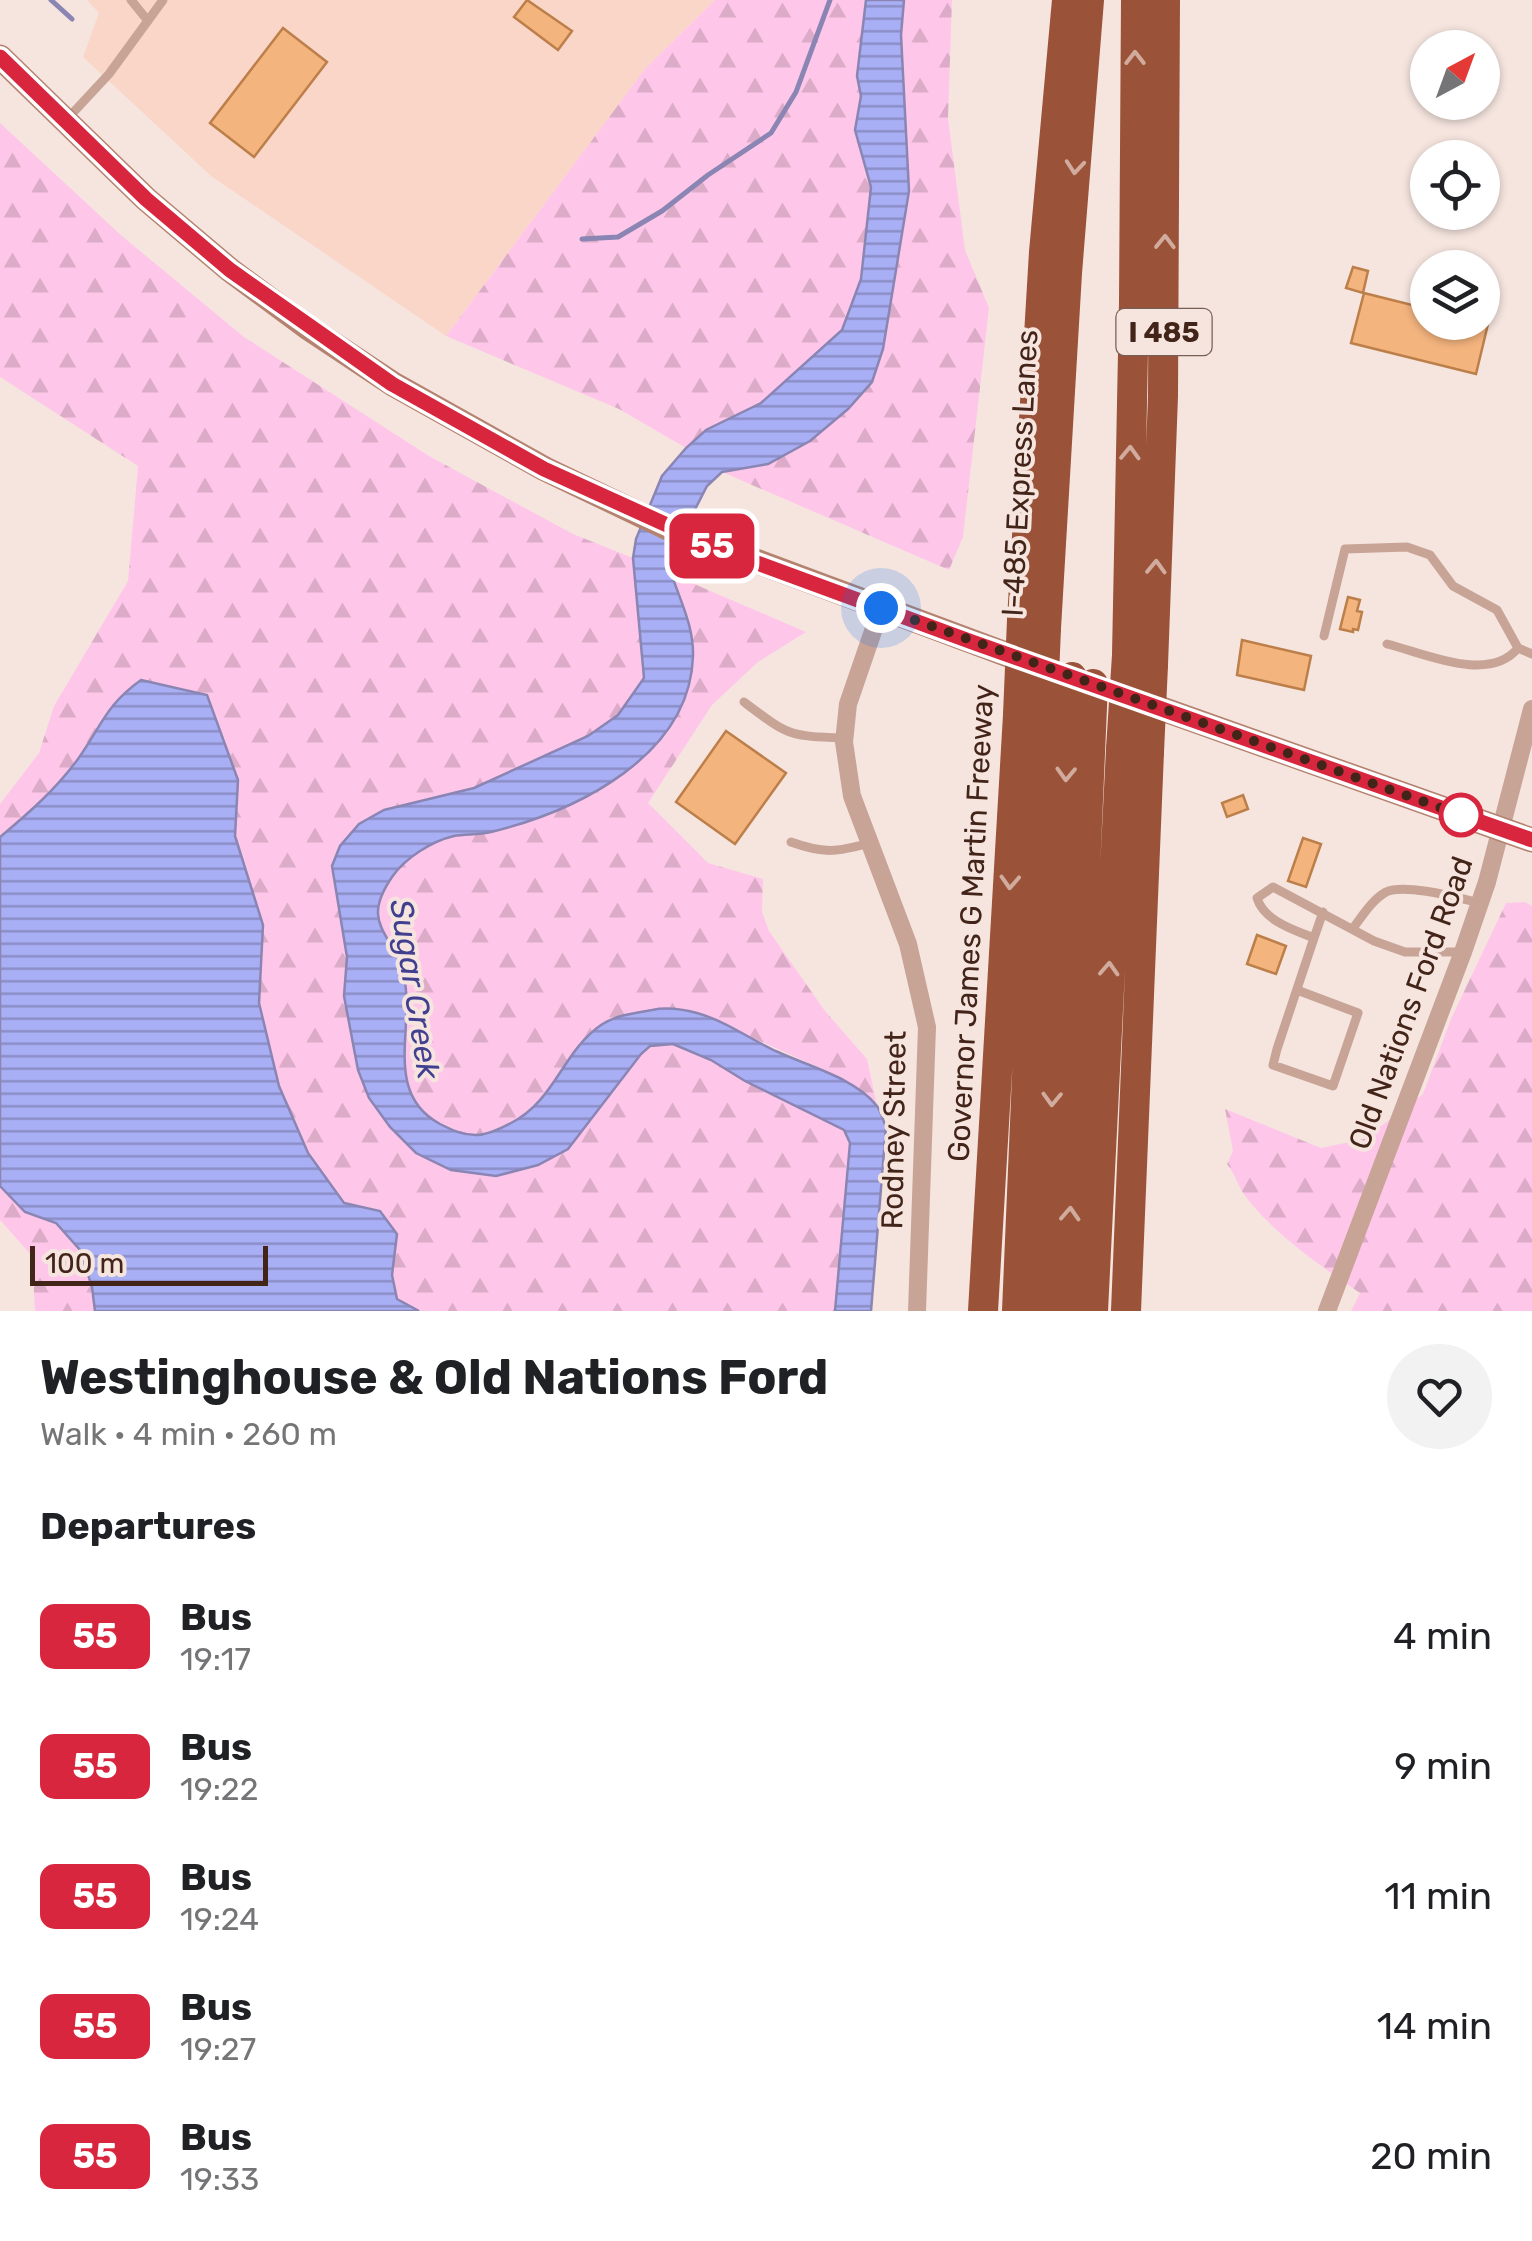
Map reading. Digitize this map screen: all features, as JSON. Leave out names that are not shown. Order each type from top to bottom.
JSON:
[{"type":"highway","name":"Governor James G Martin Freeway","points":[[984,1311],[1030,719],[1044,252],[1067,0]]},
{"type":"highway","name":"I-485 Express Lanes","points":[[1034,624],[1054,456],[1089,0]]},
{"type":"highway","name":"I 485","points":[[1136,0],[1134,302],[1140,660]]},
{"type":"highway","name":"I 485","points":[[1093,1311],[1163,396],[1165,9]]},
{"type":"highway","points":[[1134,302],[1165,9]]},
{"type":"highway","points":[[1043,1311],[1082,681]]},
{"type":"highway","points":[[1066,1311],[1082,681]]},
{"type":"highway","points":[[1017,1311],[1030,719]]},
{"type":"highway","name":"I 485","points":[[1126,1311],[1135,750]]},
{"type":"main road","points":[[0,57],[146,199],[230,270],[392,384],[544,469],[722,550],[1532,840]]},
{"type":"street","name":"Rodney Street","points":[[881,608],[848,704],[844,738],[852,796],[908,944],[927,1028],[917,1311]]},
{"type":"street","name":"Old Nations Ford Road","points":[[1326,1311],[1480,904],[1532,710]]},
{"type":"lane","points":[[130,0],[148,21]]},
{"type":"lane","points":[[64,122],[110,74],[163,0]]},
{"type":"lane","points":[[1324,636],[1345,549],[1407,547],[1430,555],[1454,586],[1498,610],[1518,648],[1532,654]]},
{"type":"lane","points":[[1387,644],[1483,666],[1509,660],[1518,648]]},
{"type":"lane","points":[[744,702],[794,736],[844,738]]},
{"type":"lane","points":[[791,842],[818,852],[839,852],[870,843]]},
{"type":"lane","points":[[1314,938],[1285,926],[1261,909],[1258,898],[1272,887],[1405,952],[1463,952]]},
{"type":"lane","points":[[1354,927],[1375,900],[1390,890],[1425,892],[1480,904]]},
{"type":"lane","points":[[1297,990],[1358,1014],[1333,1086],[1272,1065],[1314,938],[1324,912]]},
{"type":"shaded area","points":[[87,0],[715,0],[645,69],[446,336],[211,176],[83,57],[99,13]]},
{"type":"green space","points":[[715,0],[866,0],[857,76],[861,96],[855,130],[871,187],[861,279],[842,330],[761,403],[706,430],[686,448],[619,409],[446,336],[645,69]]},
{"type":"green space","points":[[904,0],[952,0],[948,118],[965,250],[989,308],[963,537],[949,570],[722,472],[768,464],[883,349],[909,191],[901,35]]},
{"type":"green space","points":[[0,123],[122,236],[244,337],[429,456],[573,534],[633,558],[644,679],[621,712],[595,733],[539,763],[474,787],[384,810],[339,915],[347,957],[344,996],[358,1070],[369,1098],[390,1127],[416,1153],[451,1170],[650,1046],[673,1044],[824,1117],[844,1130],[850,1143],[835,1311],[419,1311],[397,1299],[392,1275],[397,1233],[380,1211],[344,1203],[308,1153],[279,1086],[259,1003],[263,925],[235,836],[238,780],[206,695],[141,680],[112,707],[61,780],[0,837],[0,804],[39,753],[54,706],[128,581],[138,466],[0,377]]},
{"type":"green space","points":[[671,574],[806,632],[758,662],[712,705],[648,803],[708,863],[763,879],[762,912],[769,931],[825,1011],[867,1059],[877,1106],[831,1073],[697,1013],[602,1025],[582,1044],[530,1115],[480,1135],[458,1134],[431,1119],[415,1102],[405,1083],[407,1017],[377,923],[384,893],[400,868],[437,842],[546,815],[587,797],[623,774],[689,619]]},
{"type":"green space","points":[[1525,902],[1532,906],[1532,1311],[1351,1311],[1360,1293],[1285,1237],[1243,1193],[1227,1164],[1233,1151],[1225,1109],[1321,1148],[1364,1139],[1423,1094],[1451,1019],[1506,903]]},
{"type":"green space","points":[[0,1186],[25,1212],[56,1223],[80,1250],[95,1311],[35,1311],[32,1256],[0,1220]]},
{"type":"water","points":[[866,0],[904,0],[901,35],[909,191],[883,349],[872,382],[848,409],[810,441],[768,464],[722,472],[707,486],[668,562],[693,644],[687,691],[672,723],[650,750],[623,774],[558,810],[491,832],[446,838],[420,851],[392,877],[383,893],[378,917],[403,973],[406,1076],[411,1094],[422,1110],[457,1132],[480,1135],[526,1114],[577,1048],[601,1025],[657,1009],[686,1010],[718,1021],[844,1080],[868,1096],[886,1127],[871,1311],[835,1311],[850,1143],[844,1130],[673,1044],[650,1046],[641,1054],[568,1149],[538,1165],[496,1176],[451,1170],[416,1153],[369,1098],[358,1070],[344,996],[347,957],[332,866],[340,846],[359,824],[384,810],[474,788],[588,736],[618,715],[644,678],[633,558],[636,539],[662,476],[706,430],[761,403],[842,330],[861,279],[871,187],[855,130],[861,96],[857,76]]},
{"type":"water","points":[[141,680],[207,695],[238,780],[235,836],[263,925],[259,1003],[279,1086],[308,1153],[344,1203],[380,1211],[397,1234],[392,1275],[397,1299],[419,1311],[95,1311],[80,1250],[56,1223],[25,1212],[0,1186],[0,837],[61,780],[112,707]]},
{"type":"building","points":[[527,0],[572,31],[558,50],[514,17]]},
{"type":"building","points":[[283,28],[327,62],[254,157],[210,123]]},
{"type":"building","points":[[1353,267],[1368,271],[1363,293],[1346,288]]},
{"type":"building","points":[[1364,293],[1410,304],[1410,340],[1484,340],[1476,374],[1351,343]]},
{"type":"building","points":[[1348,597],[1360,600],[1357,611],[1362,612],[1358,630],[1353,632],[1340,629]]},
{"type":"building","points":[[1242,640],[1311,656],[1304,690],[1237,675]]},
{"type":"building","points":[[726,731],[786,773],[735,844],[676,802]]},
{"type":"building","points":[[1243,795],[1248,809],[1227,817],[1222,803]]},
{"type":"building","points":[[1303,838],[1321,844],[1306,887],[1288,881]]},
{"type":"building","points":[[1257,935],[1286,946],[1276,974],[1247,964]]},
{"type":"waterway","points":[[51,0],[72,19]]},
{"type":"waterway","points":[[582,239],[618,237],[662,211],[771,133],[796,92],[830,0]]},
{"type":"bus line","name":"55","points":[[0,57],[146,199],[230,270],[392,384],[544,469],[722,550],[1532,840]]},
{"type":"route","points":[[881,608],[1461,815]]},
{"type":"water label","name":"Sugar Creek","points":[[415,989]]}]
